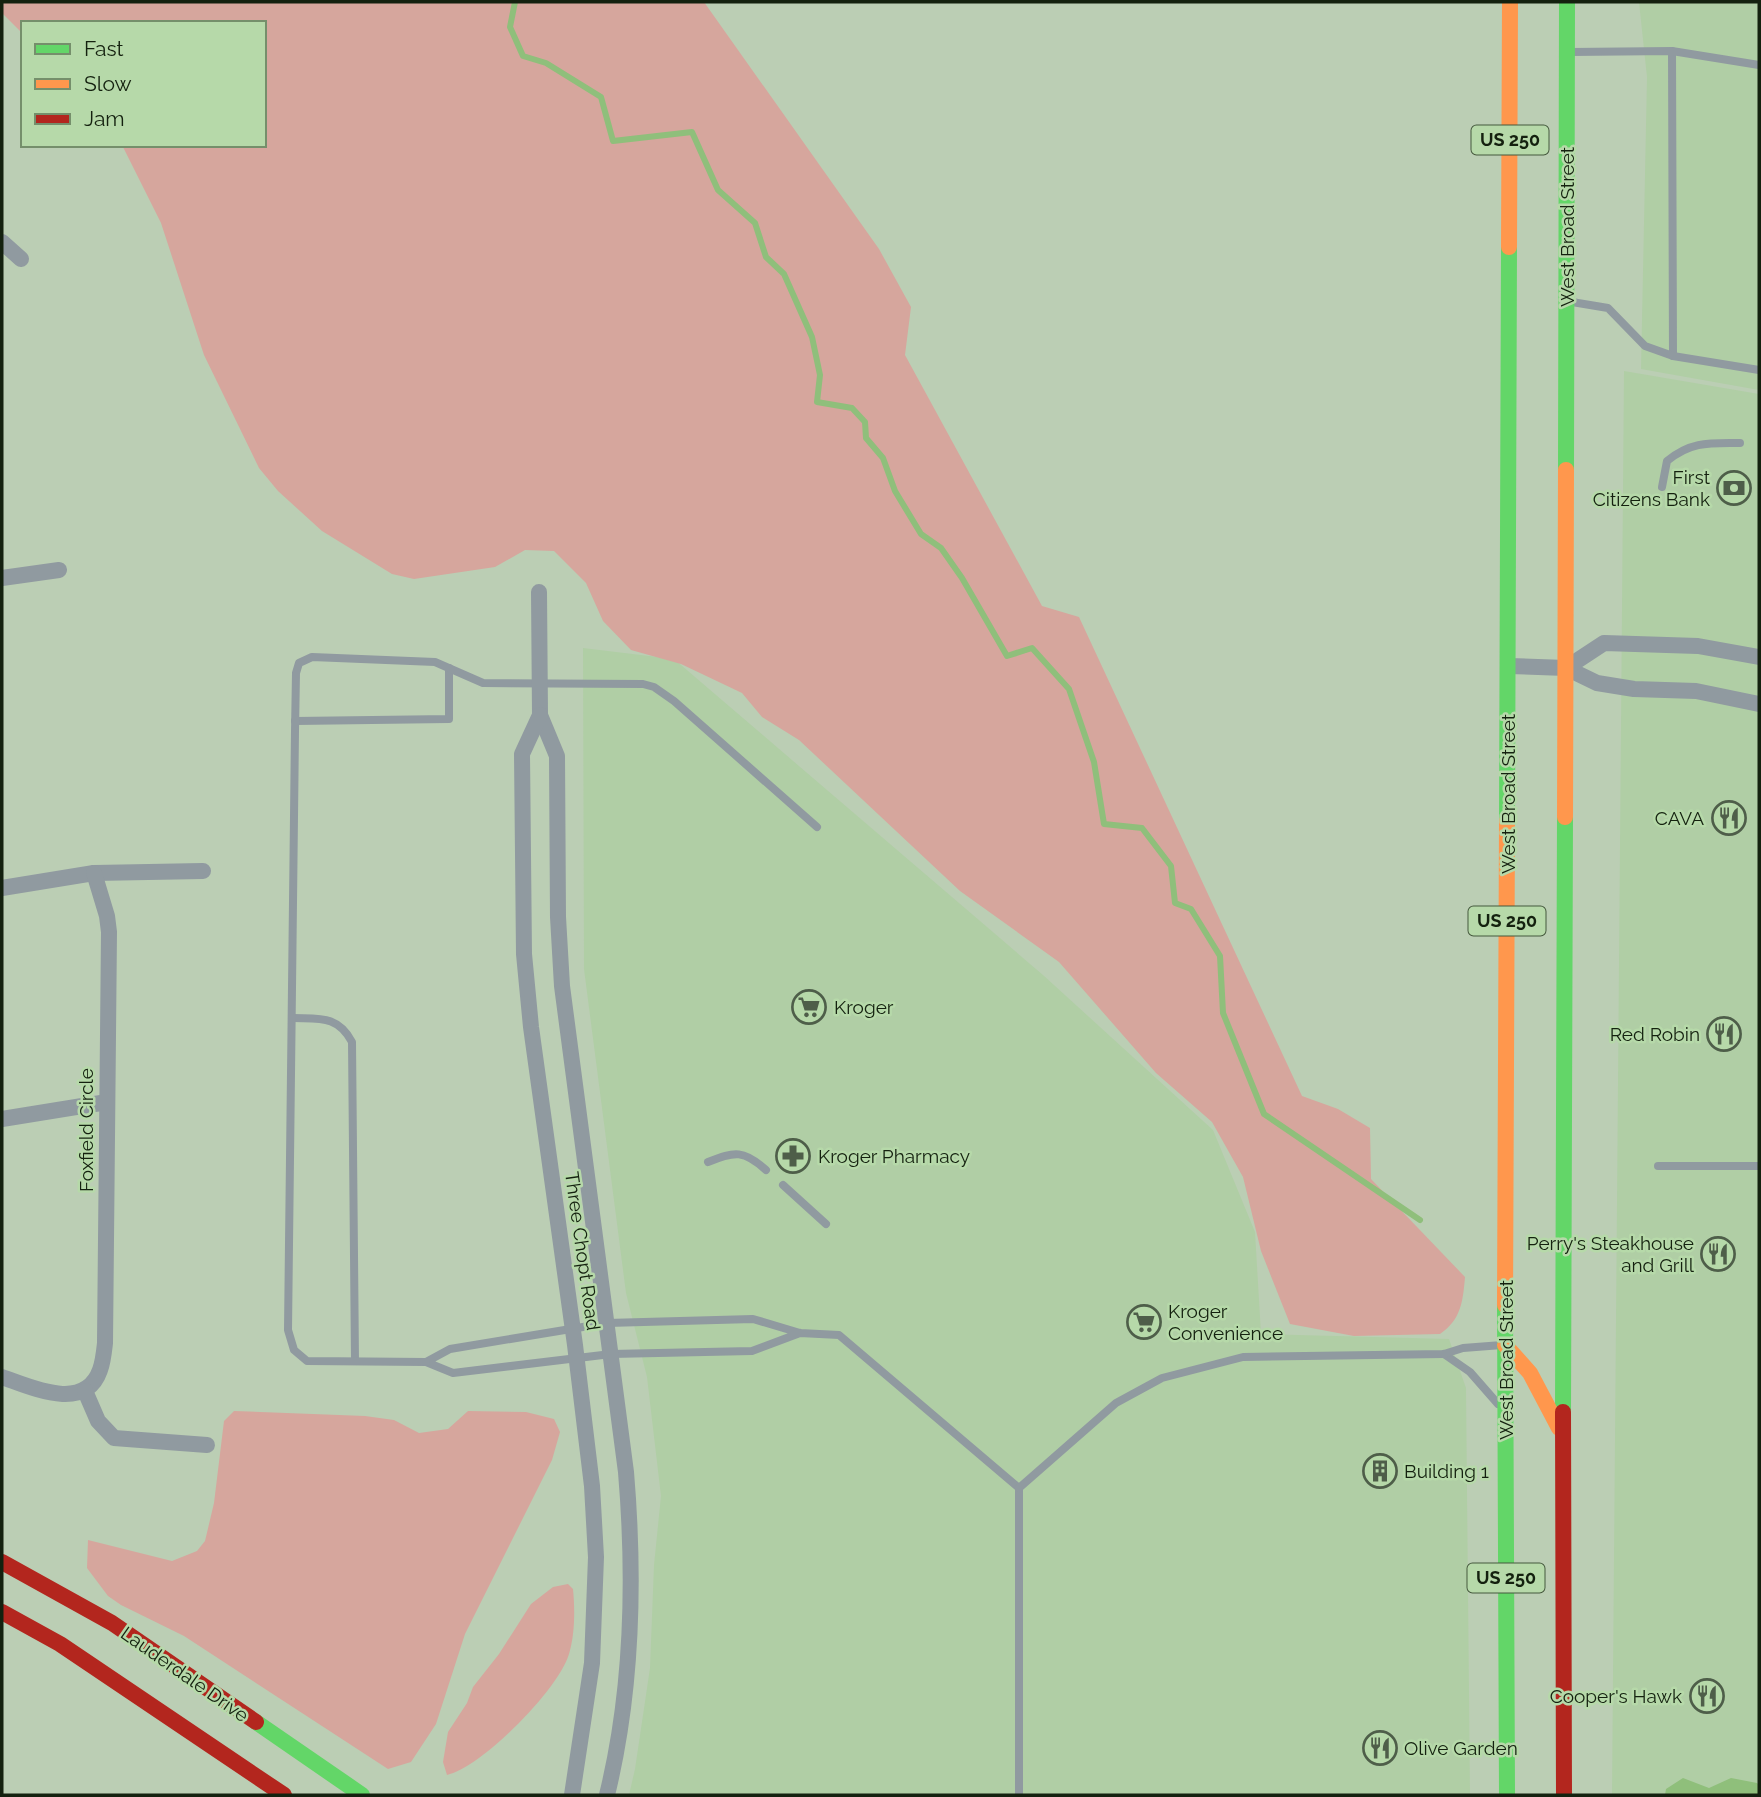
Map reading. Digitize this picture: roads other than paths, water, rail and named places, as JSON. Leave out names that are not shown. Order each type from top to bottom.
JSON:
[{"type":"main road","name":"West Broad Street","points":[[1507,1795],[1505,1345],[1510,2]]},
{"type":"main road","name":"West Broad Street","points":[[1564,1795],[1567,2]]},
{"type":"main road","points":[[1505,1345],[1520,1357],[1532,1374],[1563,1436]]},
{"type":"main road","name":"Lauderdale Drive","points":[[2,1562],[112,1623],[362,1795]]},
{"type":"main road","points":[[2,1612],[60,1644],[130,1689],[284,1795]]},
{"type":"main road","points":[[1497,1795],[1507,1773]]},
{"type":"street","points":[[2,242],[21,259]]},
{"type":"street","points":[[2,578],[59,570]]},
{"type":"street","name":"Three Chopt Road","points":[[539,592],[540,715],[557,756],[558,917],[562,986],[626,1472],[632,1581],[626,1686],[607,1795]]},
{"type":"street","points":[[1566,667],[1604,643],[1698,646],[1759,657]]},
{"type":"street","points":[[1508,666],[1566,667],[1597,683],[1634,689],[1696,691],[1759,704]]},
{"type":"street","name":"Three Chopt Road","points":[[540,715],[522,754],[524,954],[531,1027],[592,1486],[596,1580],[591,1675],[572,1795]]},
{"type":"street","points":[[2,888],[93,873],[203,871]]},
{"type":"street","name":"Foxfield Circle","points":[[85,1391],[100,1371],[106,1343],[109,932],[107,916],[93,873]]},
{"type":"street","points":[[2,1119],[107,1102]]},
{"type":"street","points":[[2,1377],[65,1395],[85,1391],[98,1421],[114,1438],[207,1445]]},
{"type":"lane","points":[[1567,52],[1672,51],[1759,65]]},
{"type":"lane","points":[[1672,51],[1673,356]]},
{"type":"lane","points":[[1567,302],[1608,308],[1645,346],[1673,356],[1759,370]]},
{"type":"lane","points":[[1662,486],[1667,461],[1679,451],[1703,443],[1740,443]]},
{"type":"lane","points":[[800,1333],[752,1351],[611,1354],[453,1373],[426,1362],[307,1361],[294,1350],[288,1330],[295,721],[296,673],[299,663],[312,657],[435,662],[483,683],[643,684],[654,687],[674,701],[817,827]]},
{"type":"lane","points":[[295,721],[449,719],[449,667]]},
{"type":"lane","points":[[293,1018],[330,1020],[345,1030],[352,1042],[355,1361]]},
{"type":"lane","points":[[708,1162],[731,1154],[742,1154],[753,1158],[766,1170]]},
{"type":"lane","points":[[1658,1166],[1759,1166]]},
{"type":"lane","points":[[782,1185],[826,1224]]},
{"type":"lane","points":[[426,1362],[450,1349],[607,1323],[753,1319],[800,1333],[839,1335],[1019,1488]]},
{"type":"lane","points":[[1019,1795],[1019,1488],[1116,1403],[1162,1378],[1243,1357],[1444,1354],[1464,1348],[1505,1345]]},
{"type":"lane","points":[[1444,1354],[1470,1372],[1505,1413]]},
{"type":"waterway","points":[[515,2],[510,27],[523,56],[546,63],[601,97],[613,141],[692,132],[718,190],[755,223],[766,257],[784,274],[812,337],[820,375],[817,402],[852,408],[865,422],[866,438],[883,458],[895,491],[921,534],[941,548],[962,578],[1007,656],[1032,648],[1069,689],[1094,762],[1104,824],[1142,828],[1171,866],[1175,903],[1191,909],[1220,956],[1223,1013],[1264,1114],[1420,1220]]},
{"type":"place","name":"First Citizens Bank","points":[[1734,488]]},
{"type":"place","name":"CAVA","points":[[1729,818]]},
{"type":"place","name":"Kroger","points":[[809,1007]]},
{"type":"place","name":"Red Robin","points":[[1724,1034]]},
{"type":"place","name":"Kroger Pharmacy","points":[[793,1156]]},
{"type":"place","name":"Perry's Steakhouse and Grill","points":[[1718,1254]]},
{"type":"place","name":"Kroger Convenience","points":[[1144,1322]]},
{"type":"place","name":"Building 1","points":[[1380,1471]]},
{"type":"place","name":"Cooper's Hawk","points":[[1707,1696]]},
{"type":"place","name":"Olive Garden","points":[[1380,1748]]}]
